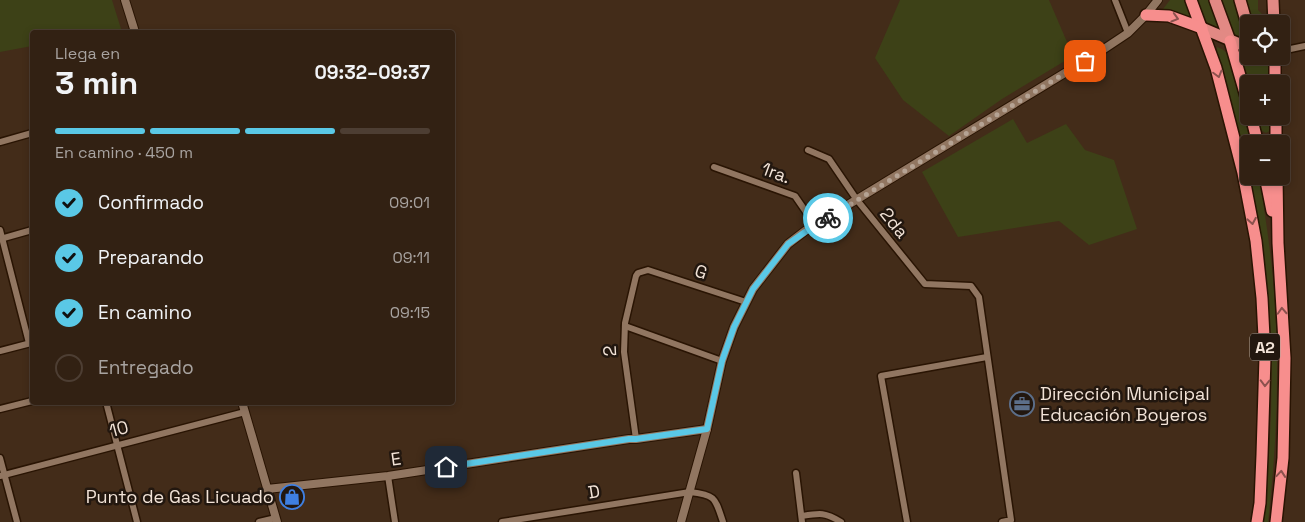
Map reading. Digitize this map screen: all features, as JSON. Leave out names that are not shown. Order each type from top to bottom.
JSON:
[{"type":"highway","points":[[1215,0],[1240,76]]},
{"type":"highway","points":[[1240,0],[1244,15]]},
{"type":"highway","points":[[1267,0],[1272,15]]},
{"type":"highway","points":[[1273,0],[1274,15]]},
{"type":"highway","name":"A2","points":[[1192,1],[1216,68],[1243,173],[1256,241],[1262,298],[1265,357],[1260,503],[1257,522]]},
{"type":"highway","points":[[1146,15],[1169,16],[1240,45]]},
{"type":"highway","name":"A2","points":[[1267,185],[1278,243],[1284,358],[1282,458],[1276,522]]},
{"type":"highway","points":[[1277,185],[1278,243]]},
{"type":"street","points":[[125,0],[134,30]]},
{"type":"street","points":[[1115,0],[1128,33]]},
{"type":"street","points":[[682,522],[707,429],[722,361],[734,327],[753,289],[788,244],[1102,51],[1128,33],[1158,0]]},
{"type":"street","points":[[1290,49],[1305,46]]},
{"type":"street","points":[[0,142],[30,134]]},
{"type":"street","name":"2da","points":[[808,150],[829,159],[857,200],[925,284],[971,286],[979,297],[987,357]]},
{"type":"street","name":"1ra.","points":[[714,167],[794,196],[815,226]]},
{"type":"street","points":[[0,230],[30,340]]},
{"type":"street","points":[[1,239],[30,231]]},
{"type":"street","name":"G","points":[[648,270],[746,302]]},
{"type":"street","name":"2","points":[[636,439],[624,352],[625,326],[636,276],[638,272],[648,270]]},
{"type":"street","points":[[625,326],[722,361]]},
{"type":"street","points":[[0,351],[30,343]]},
{"type":"street","points":[[907,522],[881,376],[987,357],[1011,520],[1002,522]]},
{"type":"street","points":[[0,409],[30,402]]},
{"type":"street","points":[[107,405],[137,522]]},
{"type":"street","points":[[243,405],[276,520],[260,522]]},
{"type":"street","name":"10","points":[[2,475],[245,412]]},
{"type":"street","name":"E","points":[[267,489],[388,476],[707,429]]},
{"type":"street","points":[[0,458],[2,475],[17,522]]},
{"type":"street","points":[[796,473],[802,519],[818,513],[830,515],[841,522]]},
{"type":"street","points":[[388,476],[395,522]]},
{"type":"street","points":[[690,492],[712,497],[716,502],[723,522]]},
{"type":"street","name":"D","points":[[502,522],[690,492]]},
{"type":"green space","points":[[0,0],[112,0],[121,30],[30,30],[30,46],[0,52]]},
{"type":"green space","points":[[900,0],[1049,0],[1073,56],[1002,99],[949,136],[903,100],[875,58]]},
{"type":"green space","points":[[1170,0],[1185,0],[1194,22],[1163,9]]},
{"type":"green space","points":[[1197,0],[1208,0],[1219,27],[1218,29],[1208,25]]},
{"type":"green space","points":[[1218,0],[1234,0],[1240,19],[1240,41],[1234,40]]},
{"type":"green space","points":[[1244,0],[1258,0],[1258,10],[1263,15],[1248,15]]},
{"type":"green space","points":[[1217,47],[1228,54],[1240,101],[1240,125],[1246,125],[1249,135],[1240,135],[1240,137]]},
{"type":"green space","points":[[1242,65],[1269,65],[1270,75],[1245,75]]},
{"type":"green space","points":[[1013,119],[1027,143],[1066,124],[1085,150],[1114,160],[1137,229],[1089,245],[1059,221],[958,237],[922,172]]},
{"type":"green space","points":[[1259,125],[1271,125],[1271,130],[1266,133],[1260,130]]},
{"type":"green space","points":[[1252,185],[1260,185],[1271,262],[1276,319],[1277,406],[1268,522],[1262,522],[1270,434],[1272,374],[1264,258]]},
{"type":"way so far","points":[[828,218],[1085,61]]},
{"type":"place","name":"Dirección Municipal Educación Boyeros","points":[[1022,404]]},
{"type":"place","name":"Punto de Gas Licuado","points":[[292,497]]},
{"type":"route","points":[[446,467],[707,429],[722,361],[734,327],[753,289],[788,244],[828,218]]}]
